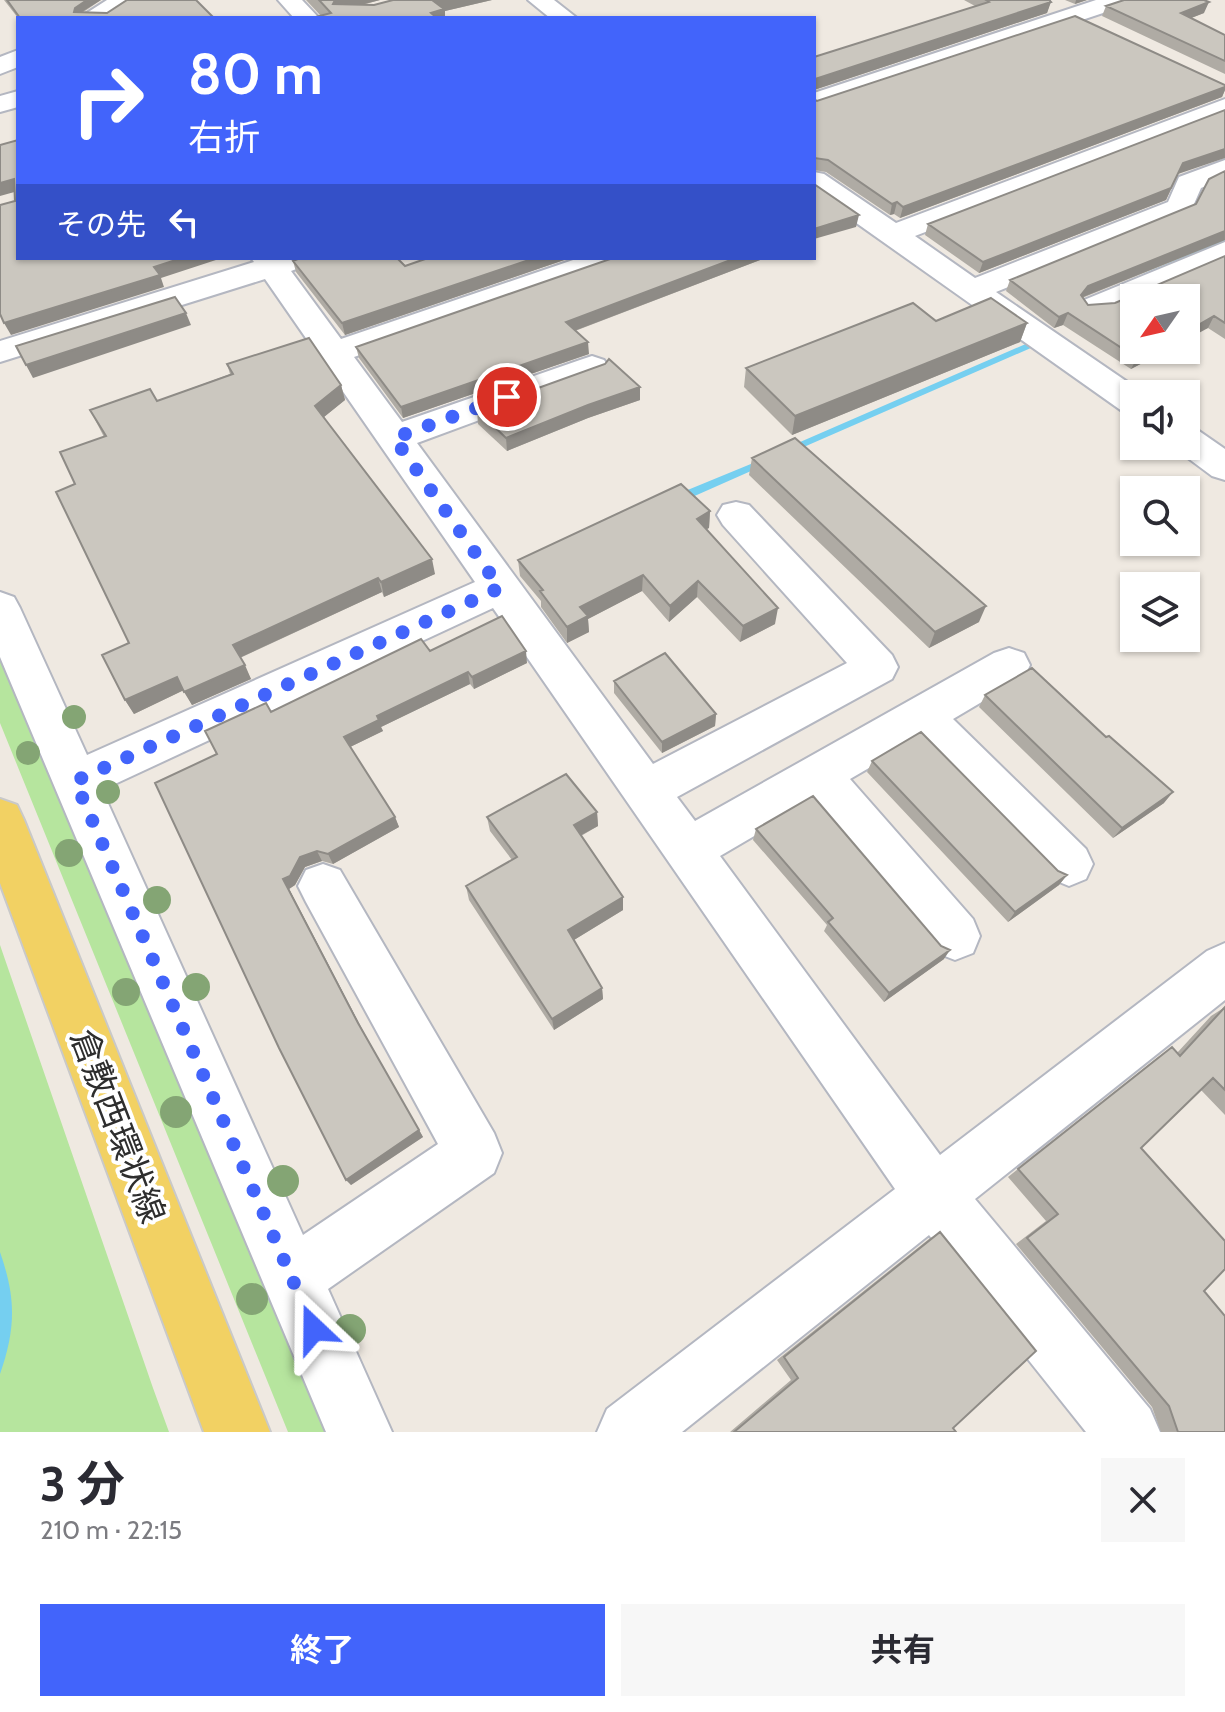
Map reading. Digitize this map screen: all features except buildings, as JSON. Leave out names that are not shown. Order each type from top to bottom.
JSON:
[{"type":"main road","name":"倉敷西環状線","points":[[0,820],[237,1432]]},
{"type":"street","points":[[95,16],[124,0]]},
{"type":"street","points":[[289,0],[305,16]]},
{"type":"street","points":[[540,0],[562,16]]},
{"type":"street","points":[[1042,0],[1101,28]]},
{"type":"street","points":[[816,100],[1119,0]]},
{"type":"street","points":[[892,235],[1225,107]]},
{"type":"street","points":[[972,290],[1180,207],[1189,183],[1225,168]]},
{"type":"street","points":[[816,184],[1120,393]]},
{"type":"street","points":[[1095,307],[1225,251]]},
{"type":"street","points":[[333,353],[603,260]]},
{"type":"street","points":[[0,352],[280,261],[333,353],[933,1194],[1127,1432]]},
{"type":"street","points":[[394,438],[592,367]]},
{"type":"street","points":[[1200,449],[1225,467]]},
{"type":"street","points":[[645,791],[877,667],[736,515]]},
{"type":"street","points":[[75,781],[500,588]]},
{"type":"street","points":[[0,608],[359,1432]]},
{"type":"street","points":[[688,850],[1009,665]]},
{"type":"street","points":[[921,715],[1069,864]]},
{"type":"street","points":[[818,775],[955,936]]},
{"type":"street","points":[[292,1278],[474,1153],[323,886]]},
{"type":"street","points":[[630,1432],[1225,968]]},
{"type":"green space","points":[[0,655],[329,1432],[288,1432],[0,723]]},
{"type":"green space","points":[[0,945],[153,1388],[169,1432],[0,1432]]},
{"type":"water","points":[[0,1252],[9,1284],[12,1313],[9,1342],[0,1374]]},
{"type":"waterway","points":[[1147,274],[1225,241]]},
{"type":"waterway","points":[[787,451],[1037,342]]},
{"type":"waterway","points":[[677,499],[763,462]]},
{"type":"route","points":[[314,1329],[75,781],[500,588],[394,438],[507,397]]}]
